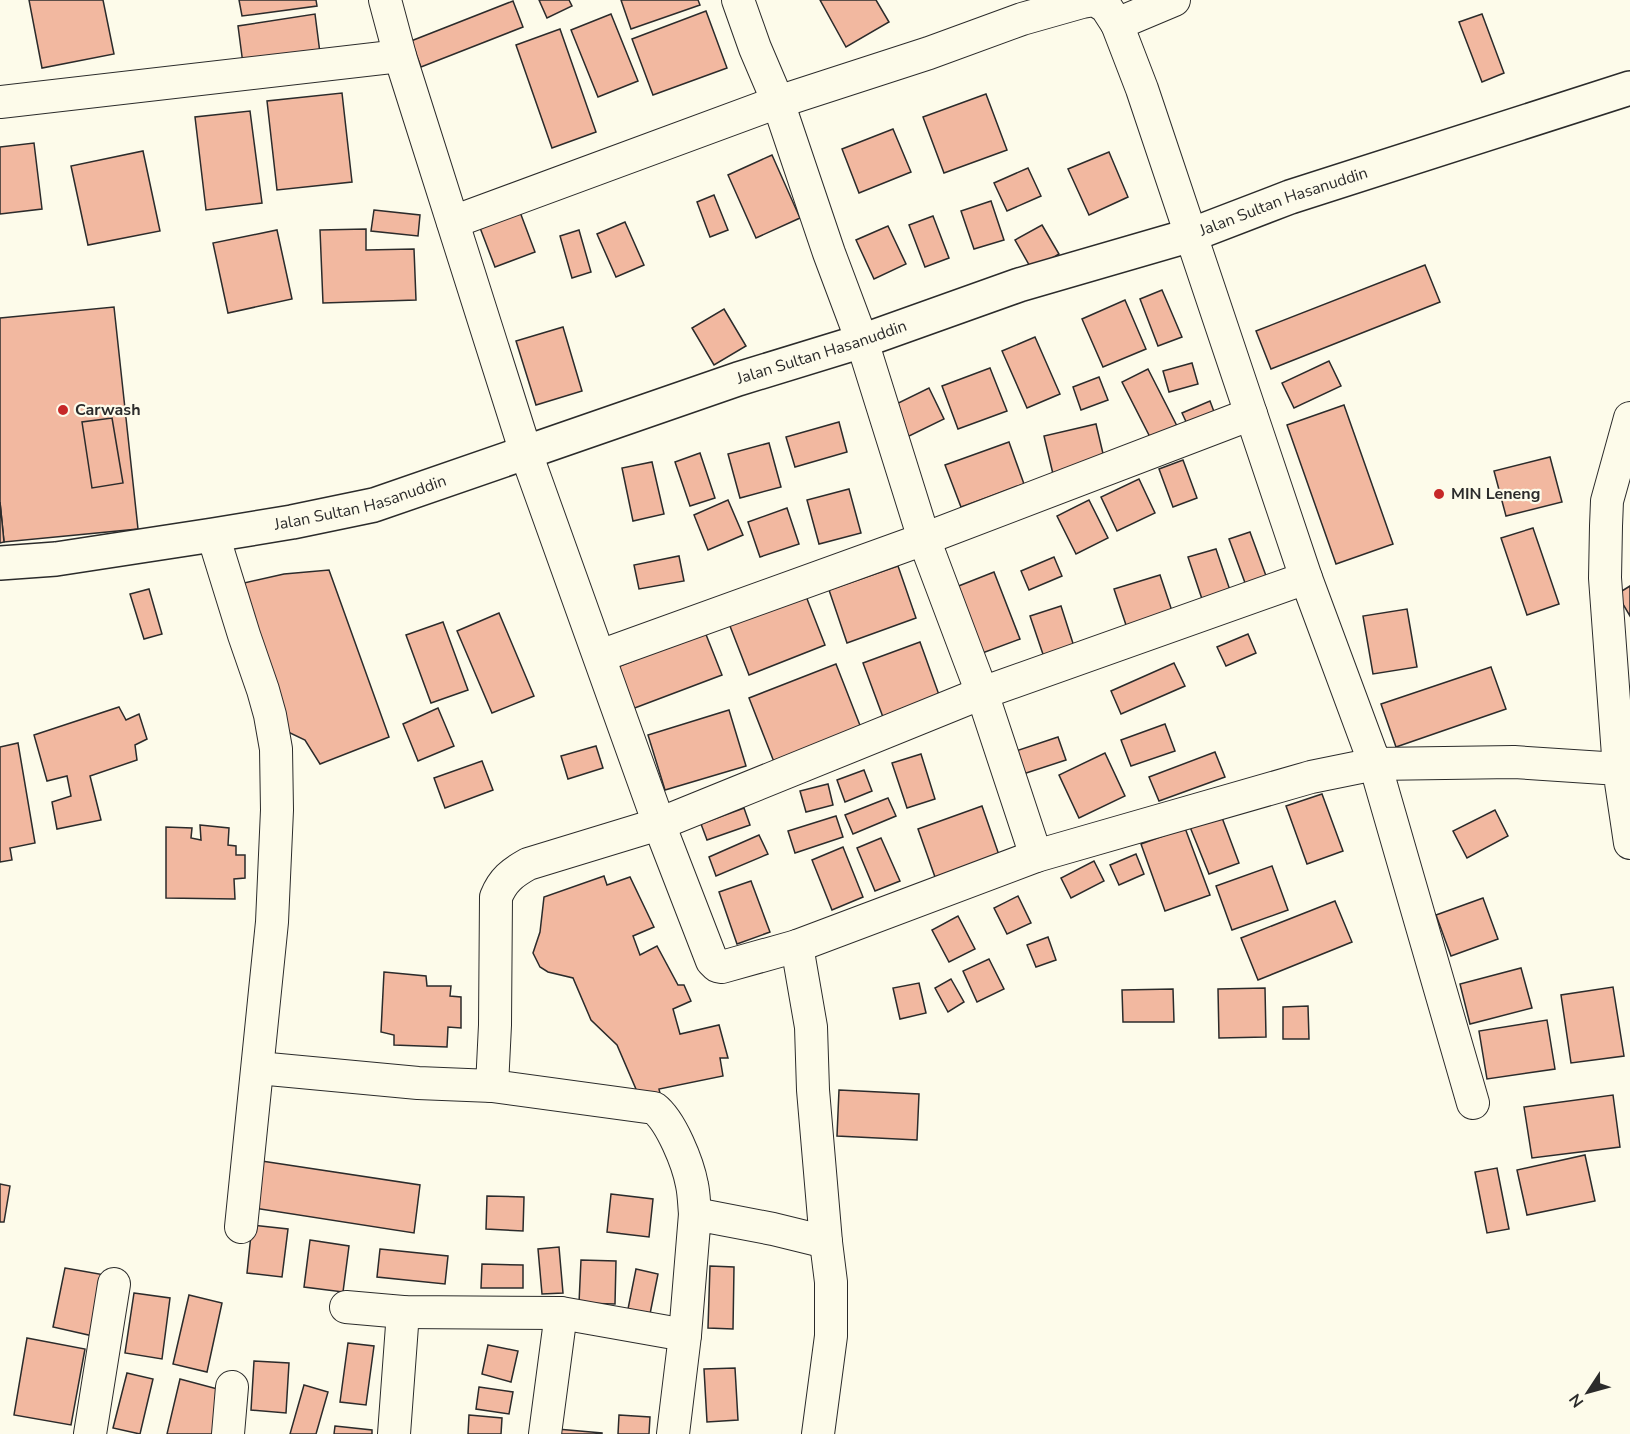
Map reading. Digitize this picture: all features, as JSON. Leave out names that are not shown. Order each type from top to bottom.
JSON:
[{"type":"main road","name":"Jalan Sultan Hasanuddin","points":[[0,563],[56,559],[213,535],[374,505],[738,379],[862,341],[1019,285],[1191,236],[1290,197],[1630,88]]},
{"type":"street","points":[[385,0],[400,56],[526,453],[659,824],[712,961],[717,966],[733,966],[797,946],[1036,856],[1311,777],[1375,764],[1514,762],[1619,769]]},
{"type":"street","points":[[738,0],[778,102],[829,253],[862,341],[924,539],[982,693],[1036,856]]},
{"type":"street","points":[[453,222],[778,102],[1022,20],[1094,0],[1106,8],[1117,24],[1142,89],[1306,578],[1375,764],[1473,1103]]},
{"type":"street","points":[[1117,24],[1174,0]]},
{"type":"street","points":[[0,102],[400,56]]},
{"type":"street","points":[[600,656],[924,539],[1251,414]]},
{"type":"street","points":[[1630,418],[1609,493],[1605,578],[1619,769],[1630,843]]},
{"type":"street","points":[[213,535],[263,690],[276,749],[278,810],[272,922],[241,1227]]},
{"type":"street","points":[[492,1086],[496,897],[501,885],[511,873],[528,864],[659,824],[982,693],[1306,578]]},
{"type":"street","points":[[797,946],[811,1027],[813,1090],[825,1242],[831,1282],[831,1336],[818,1434]]},
{"type":"street","points":[[258,1068],[418,1083],[492,1086],[654,1108],[662,1114],[669,1124],[689,1173],[695,1214],[685,1335],[673,1434]]},
{"type":"street","points":[[695,1214],[825,1242]]},
{"type":"street","points":[[90,1434],[114,1284]]},
{"type":"street","points":[[346,1307],[403,1312],[561,1313],[685,1335]]},
{"type":"street","points":[[394,1434],[403,1312]]},
{"type":"street","points":[[545,1434],[561,1313]]},
{"type":"street","points":[[228,1434],[232,1387]]},
{"type":"building","points":[[29,0],[103,0],[114,54],[42,68]]},
{"type":"building","points":[[239,0],[316,0],[317,6],[242,16]]},
{"type":"building","points":[[539,0],[569,0],[572,6],[547,18]]},
{"type":"building","points":[[621,0],[698,0],[700,5],[631,29]]},
{"type":"building","points":[[820,0],[876,0],[889,22],[846,47]]},
{"type":"building","points":[[513,1],[523,27],[421,67],[411,41]]},
{"type":"building","points":[[706,11],[727,68],[653,95],[632,39]]},
{"type":"building","points":[[315,14],[320,53],[243,64],[238,26]]},
{"type":"building","points":[[611,14],[638,81],[598,97],[571,30]]},
{"type":"building","points":[[1482,14],[1504,73],[1482,82],[1459,22]]},
{"type":"building","points":[[560,29],[596,132],[552,148],[516,45]]},
{"type":"building","points":[[342,93],[352,182],[277,190],[267,101]]},
{"type":"building","points":[[986,94],[1007,150],[944,173],[923,117]]},
{"type":"building","points":[[250,111],[262,203],[206,210],[195,117]]},
{"type":"building","points":[[893,129],[911,172],[859,193],[842,149]]},
{"type":"building","points":[[34,143],[42,209],[0,214],[0,147]]},
{"type":"building","points":[[143,151],[160,231],[88,245],[71,166]]},
{"type":"building","points":[[1109,152],[1128,197],[1089,215],[1068,169]]},
{"type":"building","points":[[772,155],[800,218],[756,238],[728,175]]},
{"type":"building","points":[[1028,168],[1041,196],[1007,211],[994,183]]},
{"type":"building","points":[[714,195],[728,230],[710,237],[697,202]]},
{"type":"building","points":[[991,201],[1004,240],[974,249],[961,211]]},
{"type":"building","points":[[517,204],[535,252],[495,267],[477,220]]},
{"type":"building","points":[[374,210],[420,215],[418,236],[371,231]]},
{"type":"building","points":[[933,216],[949,258],[925,267],[909,225]]},
{"type":"building","points":[[625,222],[644,265],[616,277],[597,234]]},
{"type":"building","points":[[1042,225],[1059,254],[1032,270],[1015,240]]},
{"type":"building","points":[[888,226],[906,264],[874,279],[856,240]]},
{"type":"building","points":[[366,229],[366,250],[414,249],[416,300],[323,303],[320,230]]},
{"type":"building","points":[[277,230],[292,299],[228,313],[213,243]]},
{"type":"building","points":[[579,230],[591,272],[572,278],[560,236]]},
{"type":"building","points":[[1425,265],[1440,302],[1271,369],[1256,331]]},
{"type":"building","points":[[1162,290],[1182,337],[1158,346],[1140,299]]},
{"type":"building","points":[[1125,300],[1146,349],[1103,367],[1082,319]]},
{"type":"building","name":"Carwash","points":[[114,307],[138,529],[4,542],[0,502],[0,318]]},
{"type":"building","points":[[724,309],[746,346],[714,365],[692,328]]},
{"type":"building","points":[[563,327],[582,391],[536,405],[516,341]]},
{"type":"building","points":[[1035,337],[1060,394],[1027,408],[1002,351]]},
{"type":"building","points":[[1329,361],[1341,386],[1294,408],[1282,383]]},
{"type":"building","points":[[1192,363],[1198,384],[1169,392],[1163,371]]},
{"type":"building","points":[[990,368],[1007,411],[958,429],[942,386]]},
{"type":"building","points":[[1148,369],[1177,426],[1151,439],[1122,382]]},
{"type":"building","points":[[1099,377],[1108,400],[1081,410],[1073,387]]},
{"type":"building","points":[[929,388],[944,419],[903,439],[888,408]]},
{"type":"building","points":[[1210,401],[1216,417],[1189,428],[1182,413]]},
{"type":"building","points":[[1344,405],[1393,544],[1336,564],[1287,425]]},
{"type":"building","points":[[112,418],[123,483],[92,488],[82,422]]},
{"type":"building","points":[[839,422],[847,452],[795,467],[786,437]]},
{"type":"building","points":[[1096,424],[1105,462],[1053,474],[1044,436]]},
{"type":"building","points":[[1009,442],[1024,484],[961,507],[945,465]]},
{"type":"building","points":[[769,443],[781,487],[740,498],[728,454]]},
{"type":"building","points":[[700,453],[715,498],[690,506],[675,462]]},
{"type":"building","points":[[1550,457],[1562,502],[1506,516],[1494,471]]},
{"type":"building","points":[[1183,460],[1197,498],[1173,507],[1159,469]]},
{"type":"building","points":[[652,462],[664,514],[633,521],[622,468]]},
{"type":"building","points":[[1139,479],[1155,513],[1117,531],[1101,497]]},
{"type":"building","points":[[849,489],[861,533],[819,544],[807,500]]},
{"type":"building","points":[[728,500],[743,535],[708,550],[694,515]]},
{"type":"building","points":[[1089,500],[1108,538],[1076,554],[1057,516]]},
{"type":"building","points":[[0,502],[4,542],[0,543]]},
{"type":"building","points":[[787,508],[799,544],[760,557],[748,522]]},
{"type":"building","points":[[1533,528],[1559,604],[1527,615],[1501,538]]},
{"type":"building","points":[[1250,532],[1269,584],[1248,591],[1229,539]]},
{"type":"building","points":[[1216,549],[1233,599],[1205,608],[1188,557]]},
{"type":"building","points":[[679,556],[684,581],[639,589],[634,565]]},
{"type":"building","points":[[1054,557],[1062,576],[1029,590],[1021,571]]},
{"type":"building","points":[[898,566],[916,618],[847,643],[829,590]]},
{"type":"building","points":[[329,570],[389,737],[320,764],[305,740],[288,732],[231,586],[284,574]]},
{"type":"building","points":[[994,572],[1020,639],[977,655],[951,589]]},
{"type":"building","points":[[1160,575],[1175,620],[1129,634],[1114,589]]},
{"type":"building","points":[[1630,586],[1630,616],[1617,594]]},
{"type":"building","points":[[149,589],[162,634],[144,639],[130,594]]},
{"type":"building","points":[[804,591],[825,645],[749,675],[728,621]]},
{"type":"building","points":[[1061,606],[1078,659],[1048,669],[1030,616]]},
{"type":"building","points":[[1407,609],[1417,667],[1373,674],[1363,616]]},
{"type":"building","points":[[499,613],[534,696],[492,713],[457,631]]},
{"type":"building","points":[[443,622],[468,690],[431,703],[406,635]]},
{"type":"building","points":[[705,632],[722,675],[632,709],[615,668]]},
{"type":"building","points":[[1248,634],[1256,653],[1226,666],[1217,647]]},
{"type":"building","points":[[920,642],[943,706],[887,728],[863,663]]},
{"type":"building","points":[[1174,663],[1185,686],[1121,714],[1111,691]]},
{"type":"building","points":[[836,664],[863,733],[776,767],[749,698]]},
{"type":"building","points":[[1491,667],[1506,709],[1396,747],[1381,704]]},
{"type":"building","points":[[119,707],[126,720],[139,714],[147,739],[135,745],[137,760],[90,776],[101,820],[57,829],[52,802],[71,796],[67,776],[47,781],[34,735]]},
{"type":"building","points":[[438,708],[454,746],[418,761],[403,724]]},
{"type":"building","points":[[729,710],[746,766],[665,790],[648,735]]},
{"type":"building","points":[[1165,724],[1175,751],[1131,766],[1121,740]]},
{"type":"building","points":[[1058,737],[1066,760],[1017,776],[1010,753]]},
{"type":"building","points":[[18,743],[35,843],[10,848],[12,860],[0,862],[0,747]]},
{"type":"building","points":[[596,746],[603,768],[568,779],[561,756]]},
{"type":"building","points":[[1215,752],[1225,777],[1159,801],[1149,777]]},
{"type":"building","points":[[1105,753],[1125,796],[1079,818],[1059,775]]},
{"type":"building","points":[[921,754],[935,799],[907,808],[892,763]]},
{"type":"building","points":[[482,761],[493,790],[445,808],[434,778]]},
{"type":"building","points":[[864,770],[872,791],[845,802],[837,780]]},
{"type":"building","points":[[828,784],[833,805],[806,812],[800,791]]},
{"type":"building","points":[[1322,794],[1343,851],[1307,864],[1286,806]]},
{"type":"building","points":[[888,798],[896,816],[853,834],[845,815]]},
{"type":"building","points":[[982,806],[999,855],[935,877],[918,829]]},
{"type":"building","points":[[744,808],[750,825],[707,840],[701,824]]},
{"type":"building","points":[[1495,810],[1508,836],[1467,858],[1453,831]]},
{"type":"building","points":[[1221,815],[1239,863],[1209,874],[1190,827]]},
{"type":"building","points":[[836,816],[843,837],[795,853],[788,831]]},
{"type":"building","points":[[200,825],[229,828],[228,845],[236,846],[236,855],[245,855],[245,878],[234,879],[235,899],[166,898],[166,827],[192,828],[191,838],[201,840]]},
{"type":"building","points":[[1185,828],[1210,895],[1165,911],[1141,844]]},
{"type":"building","points":[[759,835],[768,854],[716,876],[709,857]]},
{"type":"building","points":[[881,838],[900,881],[875,891],[857,848]]},
{"type":"building","points":[[843,847],[863,897],[832,910],[812,860]]},
{"type":"building","points":[[1136,854],[1144,874],[1119,885],[1110,865]]},
{"type":"building","points":[[1094,861],[1104,881],[1071,898],[1061,878]]},
{"type":"building","points":[[1272,866],[1288,910],[1232,930],[1216,886]]},
{"type":"building","points":[[604,876],[607,885],[630,877],[654,927],[633,936],[640,955],[657,946],[678,985],[684,985],[691,1001],[673,1009],[680,1034],[719,1025],[728,1058],[720,1058],[723,1076],[659,1089],[661,1098],[642,1103],[617,1045],[591,1020],[573,978],[548,972],[540,967],[533,953],[540,932],[544,897]]},
{"type":"building","points":[[751,881],[770,932],[737,944],[719,892]]},
{"type":"building","points":[[1018,896],[1031,923],[1007,934],[994,908]]},
{"type":"building","points":[[1483,898],[1498,939],[1451,956],[1436,915]]},
{"type":"building","points":[[1335,901],[1352,942],[1258,980],[1241,938]]},
{"type":"building","points":[[958,916],[975,949],[949,962],[932,930]]},
{"type":"building","points":[[1048,937],[1056,960],[1036,967],[1027,945]]},
{"type":"building","points":[[989,959],[1004,989],[977,1002],[963,971]]},
{"type":"building","points":[[1521,968],[1532,1008],[1470,1024],[1460,984]]},
{"type":"building","points":[[384,972],[426,976],[427,986],[451,986],[450,996],[461,997],[461,1028],[448,1027],[447,1047],[394,1045],[394,1035],[381,1032]]},
{"type":"building","points":[[951,979],[964,1002],[948,1012],[935,988]]},
{"type":"building","points":[[919,983],[926,1013],[900,1019],[893,988]]},
{"type":"building","points":[[1613,987],[1624,1056],[1571,1063],[1561,995]]},
{"type":"building","points":[[1265,988],[1266,1037],[1219,1038],[1218,989]]},
{"type":"building","points":[[1173,989],[1174,1022],[1123,1022],[1122,990]]},
{"type":"building","points":[[1308,1006],[1309,1039],[1283,1039],[1283,1007]]},
{"type":"building","points":[[1547,1020],[1555,1069],[1487,1079],[1479,1031]]},
{"type":"building","points":[[839,1090],[919,1094],[917,1140],[837,1136]]},
{"type":"building","points":[[1613,1095],[1620,1147],[1532,1158],[1524,1107]]},
{"type":"building","points":[[1585,1155],[1595,1201],[1527,1215],[1517,1170]]},
{"type":"building","points":[[255,1160],[420,1185],[414,1233],[248,1207]]},
{"type":"building","points":[[1497,1168],[1509,1229],[1487,1233],[1475,1172]]},
{"type":"building","points":[[0,1184],[10,1186],[4,1222],[0,1222]]},
{"type":"building","points":[[611,1194],[653,1199],[649,1237],[607,1232]]},
{"type":"building","points":[[487,1196],[524,1197],[523,1231],[486,1229]]},
{"type":"building","points":[[252,1225],[288,1229],[282,1277],[247,1273]]},
{"type":"building","points":[[310,1240],[349,1246],[343,1292],[304,1287]]},
{"type":"building","points":[[559,1247],[563,1293],[542,1294],[538,1249]]},
{"type":"building","points":[[380,1249],[448,1256],[445,1284],[377,1277]]},
{"type":"building","points":[[581,1260],[616,1261],[615,1304],[579,1303]]},
{"type":"building","points":[[482,1264],[523,1265],[523,1288],[481,1288]]},
{"type":"building","points":[[710,1266],[734,1267],[733,1329],[708,1328]]},
{"type":"building","points":[[65,1268],[105,1275],[93,1336],[53,1327]]},
{"type":"building","points":[[636,1269],[658,1274],[650,1314],[628,1309]]},
{"type":"building","points":[[134,1293],[170,1298],[162,1359],[125,1353]]},
{"type":"building","points":[[189,1295],[222,1303],[207,1372],[173,1364]]},
{"type":"building","points":[[27,1338],[85,1349],[71,1425],[14,1415]]},
{"type":"building","points":[[348,1343],[374,1346],[366,1405],[340,1402]]},
{"type":"building","points":[[488,1345],[518,1351],[511,1382],[482,1374]]},
{"type":"building","points":[[254,1361],[289,1363],[286,1413],[251,1410]]},
{"type":"building","points":[[735,1368],[738,1420],[707,1422],[704,1369]]},
{"type":"building","points":[[127,1373],[153,1379],[140,1434],[113,1428]]},
{"type":"building","points":[[180,1379],[225,1391],[215,1434],[167,1434]]},
{"type":"building","points":[[304,1385],[328,1392],[316,1434],[290,1434]]},
{"type":"building","points":[[479,1387],[513,1392],[509,1414],[476,1409]]},
{"type":"building","points":[[469,1415],[502,1418],[501,1434],[468,1434]]},
{"type":"building","points":[[619,1415],[650,1417],[649,1434],[618,1434]]},
{"type":"building","points":[[335,1426],[372,1430],[372,1434],[334,1434]]},
{"type":"building","points":[[557,1429],[602,1433],[602,1434],[556,1434]]},
{"type":"place","name":"Carwash","points":[[63,410]]},
{"type":"place","name":"MIN Leneng","points":[[1439,494]]}]
